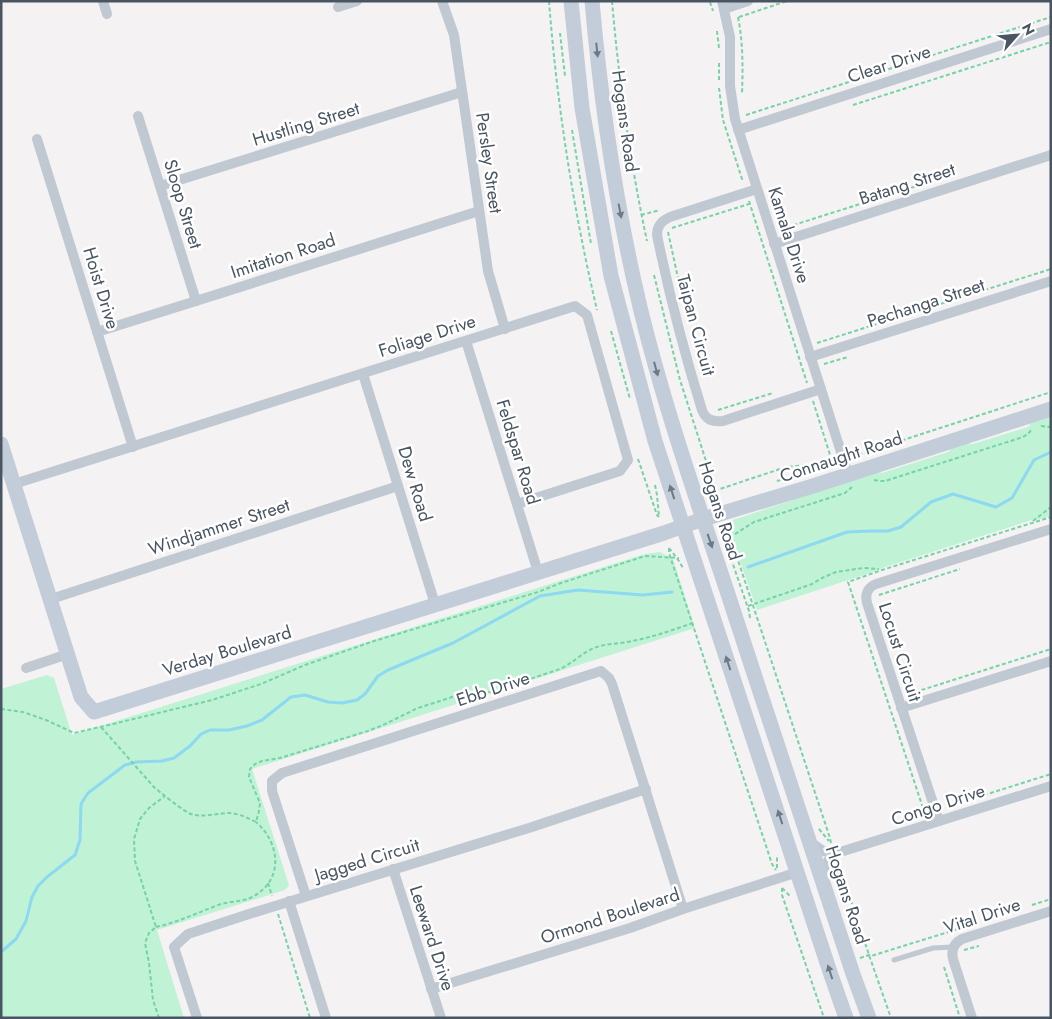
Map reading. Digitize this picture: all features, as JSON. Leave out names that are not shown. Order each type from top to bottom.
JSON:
[{"type":"street","points":[[103,1],[107,14]]},
{"type":"street","points":[[338,7],[357,1]]},
{"type":"street","name":"Persley Street","points":[[442,1],[454,35],[488,271],[505,329]]},
{"type":"street","points":[[571,1],[582,108],[611,276],[655,441],[846,1018]]},
{"type":"street","name":"Hogans Road","points":[[592,1],[600,88],[617,199],[640,308],[665,400],[869,1018]]},
{"type":"street","points":[[723,5],[735,6],[748,1]]},
{"type":"street","name":"Kamala Drive","points":[[723,5],[730,46],[731,97],[738,130],[810,357],[854,477]]},
{"type":"street","name":"Clear Drive","points":[[738,130],[1051,29]]},
{"type":"street","name":"Hustling Street","points":[[160,186],[462,92]]},
{"type":"street","name":"Sloop Street","points":[[138,116],[196,301]]},
{"type":"street","name":"Hoist Drive","points":[[37,139],[133,447]]},
{"type":"street","name":"Batang Street","points":[[774,244],[1051,156]]},
{"type":"street","name":"Taipan Circuit","points":[[704,415],[687,361],[668,285],[657,235],[658,228],[662,221],[666,219],[757,190]]},
{"type":"street","name":"Imitation Road","points":[[97,332],[479,211]]},
{"type":"street","name":"Pechanga Street","points":[[810,357],[1051,281]]},
{"type":"street","name":"Foliage Drive","points":[[14,484],[575,306],[587,314],[628,460],[620,471],[517,504]]},
{"type":"street","name":"Feldspar Road","points":[[466,341],[538,572]]},
{"type":"street","name":"Dew Road","points":[[363,374],[435,604]]},
{"type":"street","points":[[704,415],[709,420],[715,422],[821,389]]},
{"type":"street","name":"Connaught Road","points":[[642,540],[703,519],[854,477],[1051,409]]},
{"type":"street","name":"Verday Boulevard","points":[[1,444],[81,697],[94,712],[642,540]]},
{"type":"street","name":"Windjammer Street","points":[[51,599],[398,486]]},
{"type":"street","name":"Locust Circuit","points":[[939,821],[867,603],[866,594],[876,584],[1051,529]]},
{"type":"street","points":[[26,668],[68,654]]},
{"type":"street","points":[[901,708],[1051,661]]},
{"type":"street","name":"Ebb Drive","points":[[306,896],[272,791],[272,781],[282,774],[601,671],[609,678],[612,684],[683,909]]},
{"type":"street","name":"Congo Drive","points":[[834,854],[1051,786]]},
{"type":"street","name":"Jagged Circuit","points":[[197,1018],[174,947],[188,934],[532,827],[646,789]]},
{"type":"street","points":[[810,841],[823,850],[834,854],[826,862],[821,875]]},
{"type":"street","name":"Leeward Drive","points":[[393,869],[441,1018]]},
{"type":"street","name":"Ormond Boulevard","points":[[432,989],[630,928],[798,872]]},
{"type":"street","points":[[289,902],[326,1018]]},
{"type":"street","name":"Vital Drive","points":[[958,949],[958,941],[962,939],[1051,911]]},
{"type":"street","points":[[958,949],[952,950],[953,959],[972,1018]]},
{"type":"lane","name":"Vital Drive","points":[[894,960],[932,948],[958,949]]},
{"type":"path","points":[[549,1],[564,141],[580,234],[598,313]]},
{"type":"path","points":[[735,6],[738,17],[787,1]]},
{"type":"path","points":[[746,115],[1051,17]]},
{"type":"path","points":[[845,107],[1051,42]]},
{"type":"path","points":[[668,230],[750,203]]},
{"type":"path","points":[[817,343],[1051,268]]},
{"type":"path","points":[[692,419],[778,391]]},
{"type":"path","points":[[712,546],[754,522],[844,493],[854,477],[854,456],[1051,392]]},
{"type":"path","points":[[872,480],[885,480],[1014,440],[1026,436],[1036,426],[1051,427]]},
{"type":"path","points":[[637,454],[659,517]]},
{"type":"path","points":[[695,495],[714,491],[786,467],[808,466],[830,458]]},
{"type":"path","points":[[777,481],[798,475],[797,466]]},
{"type":"path","points":[[701,472],[714,491]]},
{"type":"path","points":[[1032,522],[1051,507]]},
{"type":"path","points":[[748,607],[812,584],[836,572],[862,568],[882,570],[1051,517]]},
{"type":"path","points":[[725,525],[754,604],[831,844]]},
{"type":"path","points":[[669,548],[772,864],[777,871]]},
{"type":"path","points":[[1,709],[23,712],[74,732],[101,727],[212,700],[261,684],[305,665],[374,641],[538,592],[645,556],[678,558],[692,553]]},
{"type":"path","points":[[876,596],[959,570]]},
{"type":"path","points":[[887,701],[1051,649]]},
{"type":"path","points":[[909,694],[912,704]]},
{"type":"path","points":[[101,727],[158,792]]},
{"type":"path","points":[[156,927],[135,861],[134,839],[140,819],[149,808],[165,796]]},
{"type":"path","points":[[159,1018],[153,1000],[149,963],[144,943],[149,933],[156,927],[178,921],[224,903],[247,899],[256,895],[268,883],[273,876],[275,868],[274,848],[271,839],[256,822]]},
{"type":"path","points":[[838,865],[891,1018]]},
{"type":"path","points":[[268,883],[310,1018]]},
{"type":"path","points":[[782,888],[782,895],[824,1018]]},
{"type":"path","points":[[1032,905],[1051,899]]},
{"type":"path","points":[[860,958],[965,926]]},
{"type":"path","points":[[958,949],[980,945]]},
{"type":"green space","points":[[1051,415],[1051,516],[1032,520],[757,610],[732,538],[730,521],[875,471],[882,473],[948,452],[959,445],[973,444],[1028,427],[1032,422]]},
{"type":"green space","points":[[660,552],[673,559],[695,628],[252,769],[289,885],[285,890],[157,930],[184,1018],[1,1018],[1,689],[47,675],[54,678],[72,735],[645,554]]},
{"type":"waterway","points":[[748,567],[847,532],[888,531],[901,527],[931,502],[953,494],[996,507],[1012,498],[1034,460],[1051,452]]},
{"type":"waterway","points":[[1,952],[16,939],[26,921],[32,897],[38,886],[75,855],[80,840],[81,804],[88,793],[125,765],[174,758],[190,746],[201,734],[210,730],[229,730],[247,726],[262,720],[291,697],[305,695],[328,702],[342,703],[357,700],[365,694],[378,676],[388,670],[453,643],[540,596],[578,590],[643,595],[672,592]]}]
